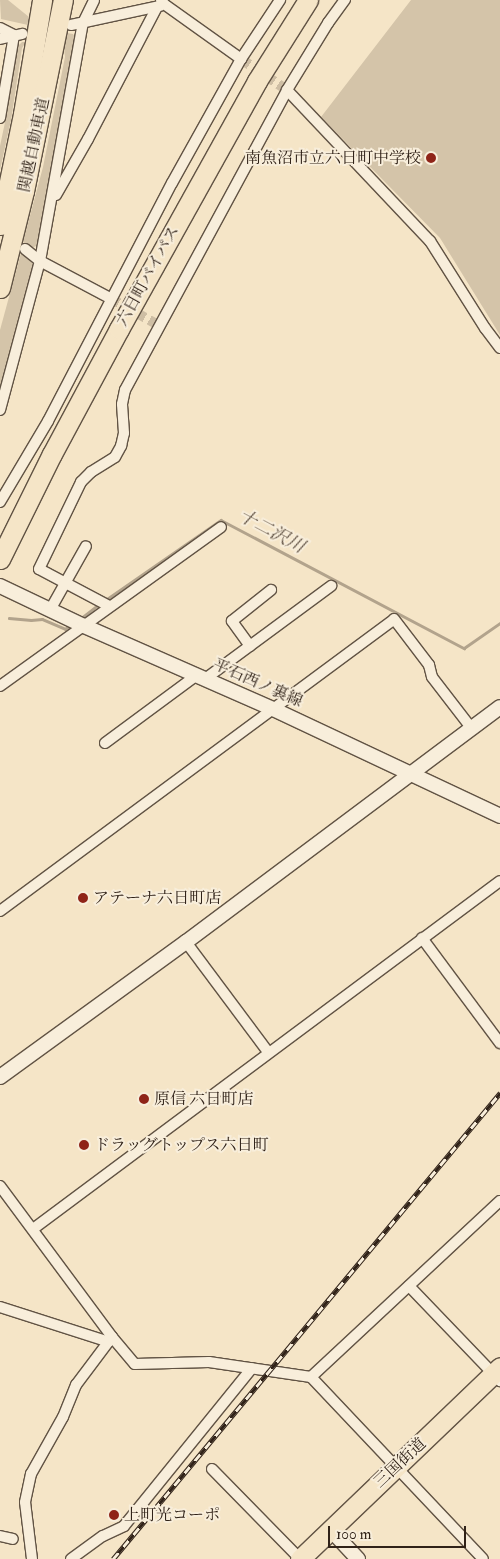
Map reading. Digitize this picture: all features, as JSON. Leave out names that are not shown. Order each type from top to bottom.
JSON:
[{"type":"highway","name":"関越自動車道","points":[[0,225],[23,114],[42,0]]},
{"type":"highway","name":"関越自動車道","points":[[0,288],[28,172],[62,0]]},
{"type":"highway","name":"六日町バイパス","points":[[0,559],[52,454],[119,329],[257,81],[308,0]]},
{"type":"highway","name":"三国街道","points":[[300,1559],[396,1467],[498,1374]]},
{"type":"street","points":[[0,410],[40,261],[83,23],[94,0]]},
{"type":"street","points":[[0,502],[48,422],[110,298],[241,59],[280,0]]},
{"type":"street","points":[[109,606],[39,569],[81,482],[91,472],[115,457],[121,446],[124,434],[122,404],[125,390],[287,90],[345,0]]},
{"type":"street","points":[[52,202],[88,140],[160,4]]},
{"type":"street","points":[[71,25],[160,4],[241,59]]},
{"type":"street","points":[[0,28],[18,35]]},
{"type":"street","points":[[0,39],[18,35]]},
{"type":"street","points":[[0,118],[18,35]]},
{"type":"street","points":[[287,90],[314,116],[430,240],[484,328],[500,348]]},
{"type":"street","points":[[25,249],[40,261],[110,298]]},
{"type":"street","points":[[0,686],[221,527]]},
{"type":"street","points":[[50,610],[86,546]]},
{"type":"street","name":"平石西ノ裏線","points":[[0,586],[84,626],[273,709],[498,815]]},
{"type":"street","points":[[105,744],[201,677],[250,646],[331,586]]},
{"type":"street","points":[[250,646],[232,621],[271,590]]},
{"type":"street","points":[[0,911],[394,619],[430,665],[432,677],[472,729]]},
{"type":"street","points":[[0,1077],[186,942],[500,707]]},
{"type":"street","points":[[34,1229],[268,1052],[500,881]]},
{"type":"street","points":[[422,938],[500,1042]]},
{"type":"street","points":[[186,942],[268,1052]]},
{"type":"street","points":[[0,1186],[34,1229],[110,1340],[135,1364],[209,1362],[311,1377],[482,1559]]},
{"type":"street","points":[[311,1377],[500,1201]]},
{"type":"street","points":[[409,1286],[498,1374]]},
{"type":"street","points":[[0,1307],[110,1340]]},
{"type":"street","points":[[32,1559],[25,1502],[31,1474],[62,1417],[76,1386],[110,1340]]},
{"type":"street","points":[[70,1559],[102,1536],[124,1526],[252,1368]]},
{"type":"street","points":[[212,1469],[300,1559]]},
{"type":"street","points":[[330,1529],[358,1559]]},
{"type":"street","points":[[0,1536],[13,1539]]},
{"type":"shaded area","points":[[0,0],[8,0],[29,17],[28,25],[1,19]]},
{"type":"shaded area","name":"南魚沼市立六日町中学校","points":[[411,0],[500,0],[500,335],[440,238],[321,117]]},
{"type":"shaded area","points":[[67,33],[73,34],[77,41],[40,244],[32,248],[23,242],[43,167],[65,57],[64,47]]},
{"type":"shaded area","points":[[22,42],[26,42],[22,48],[11,120],[0,170],[0,146],[8,108],[12,71],[17,47]]},
{"type":"shaded area","points":[[21,253],[34,265],[4,383],[0,385],[0,330]]},
{"type":"waterway","name":"十二沢川","points":[[104,601],[221,520],[464,648],[500,623]]},
{"type":"waterway","name":"十二沢川","points":[[80,619],[99,604]]},
{"type":"waterway","name":"十二沢川","points":[[9,618],[42,619],[65,629],[71,625]]},
{"type":"tunnel","points":[[241,59],[287,90]]},
{"type":"tunnel","points":[[110,298],[160,326]]},
{"type":"railway","points":[[113,1559],[500,1093]]},
{"type":"place","name":"南魚沼市立六日町中学校","points":[[431,158]]},
{"type":"place","name":"アテーナ六日町店","points":[[83,898]]},
{"type":"place","name":"原信 六日町店","points":[[144,1099]]},
{"type":"place","name":"ドラッグトップス六日町","points":[[84,1145]]},
{"type":"place","name":"上町光コーポ","points":[[114,1515]]}]
